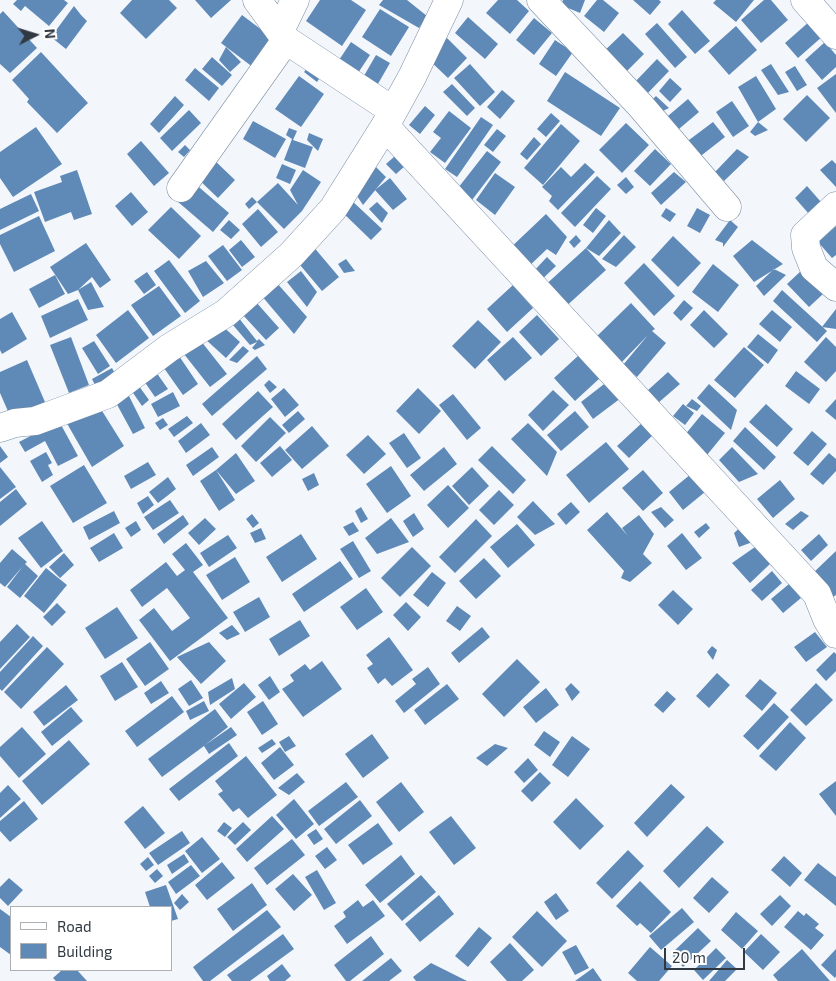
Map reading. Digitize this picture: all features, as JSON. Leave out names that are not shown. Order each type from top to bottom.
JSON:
[{"type":"street","points":[[257,0],[283,36],[388,118],[817,594],[827,619],[836,634]]},
{"type":"street","points":[[181,188],[283,36],[296,0]]},
{"type":"street","points":[[0,428],[15,423],[35,421],[108,394],[169,348],[226,313],[291,255],[333,209],[412,76],[448,0]]},
{"type":"street","points":[[541,0],[640,104],[727,207]]},
{"type":"street","points":[[805,0],[836,35]]},
{"type":"street","points":[[836,206],[805,235],[806,248],[814,268],[836,287]]},
{"type":"building","points":[[17,0],[64,0],[68,3],[49,26],[25,6],[21,11],[13,4]]},
{"type":"building","points":[[132,0],[169,0],[177,8],[146,39],[120,13]]},
{"type":"building","points":[[195,0],[231,0],[211,18]]},
{"type":"building","points":[[320,0],[351,0],[366,10],[342,46],[306,21]]},
{"type":"building","points":[[383,0],[407,0],[427,16],[419,28],[379,5]]},
{"type":"building","points":[[498,0],[517,0],[529,11],[510,34],[486,13]]},
{"type":"building","points":[[563,0],[585,0],[580,13],[561,5]]},
{"type":"building","points":[[597,0],[603,0],[619,13],[604,32],[584,16]]},
{"type":"building","points":[[633,0],[659,0],[661,2],[650,15]]},
{"type":"building","points":[[716,0],[754,0],[736,22],[713,3]]},
{"type":"building","points":[[764,0],[771,0],[788,20],[761,43],[741,20]]},
{"type":"building","points":[[74,6],[87,21],[66,49],[51,37]]},
{"type":"building","points":[[380,9],[409,27],[391,56],[362,37]]},
{"type":"building","points":[[682,10],[710,41],[695,54],[668,24]]},
{"type":"building","points":[[3,11],[37,48],[10,73],[0,64],[0,14]]},
{"type":"building","points":[[242,15],[275,40],[254,68],[221,43]]},
{"type":"building","points":[[468,17],[498,44],[485,59],[455,33]]},
{"type":"building","points":[[534,18],[552,33],[534,55],[516,40]]},
{"type":"building","points":[[810,21],[823,36],[798,58],[785,43]]},
{"type":"building","points":[[657,23],[687,57],[675,68],[645,34]]},
{"type":"building","points":[[736,26],[757,50],[729,75],[708,51]]},
{"type":"building","points":[[623,33],[644,54],[623,75],[602,53]]},
{"type":"building","points":[[447,38],[467,58],[448,78],[427,58]]},
{"type":"building","points":[[555,40],[573,52],[556,76],[539,64]]},
{"type":"building","points":[[351,42],[370,55],[356,76],[337,63]]},
{"type":"building","points":[[825,42],[836,55],[836,67],[822,80],[805,60]]},
{"type":"building","points":[[226,47],[241,62],[230,72],[219,60]]},
{"type":"building","points":[[41,52],[88,103],[57,133],[27,102],[29,99],[12,80]]},
{"type":"building","points":[[376,55],[390,63],[375,89],[361,81]]},
{"type":"building","points":[[212,57],[232,75],[222,86],[202,69]]},
{"type":"building","points":[[657,59],[669,71],[646,95],[634,83]]},
{"type":"building","points":[[470,64],[495,92],[480,106],[454,78]]},
{"type":"building","points":[[771,64],[789,92],[778,95],[761,70]]},
{"type":"building","points":[[795,66],[807,85],[797,91],[785,72]]},
{"type":"building","points":[[308,67],[321,76],[317,82],[304,72]]},
{"type":"building","points":[[195,68],[219,88],[209,101],[185,80]]},
{"type":"building","points":[[565,72],[620,108],[601,136],[547,101]]},
{"type":"building","points":[[836,74],[836,113],[817,88]]},
{"type":"building","points":[[299,76],[324,94],[301,127],[275,109]]},
{"type":"building","points":[[756,76],[776,109],[758,122],[738,87]]},
{"type":"building","points":[[670,78],[682,89],[670,102],[659,91]]},
{"type":"building","points":[[452,84],[475,108],[467,116],[443,92]]},
{"type":"building","points":[[502,90],[515,101],[500,119],[487,107]]},
{"type":"building","points":[[807,95],[830,118],[806,142],[783,119]]},
{"type":"building","points":[[175,96],[184,105],[159,133],[150,124]]},
{"type":"building","points":[[656,96],[669,108],[659,113],[648,104]]},
{"type":"building","points":[[688,99],[699,112],[673,134],[662,121]]},
{"type":"building","points":[[732,101],[749,126],[733,137],[716,112]]},
{"type":"building","points":[[425,106],[435,115],[420,134],[409,125]]},
{"type":"building","points":[[189,110],[201,123],[172,151],[160,138]]},
{"type":"building","points":[[449,111],[471,128],[445,163],[430,152],[441,138],[433,132]]},
{"type":"building","points":[[551,113],[560,121],[546,137],[537,129]]},
{"type":"building","points":[[481,117],[493,125],[457,177],[445,169]]},
{"type":"building","points":[[253,121],[286,139],[275,158],[243,139]]},
{"type":"building","points":[[713,122],[725,137],[693,162],[681,146]]},
{"type":"building","points":[[758,122],[768,130],[755,136],[750,132]]},
{"type":"building","points":[[626,123],[649,145],[622,173],[599,150]]},
{"type":"building","points":[[561,124],[580,141],[543,185],[524,168]]},
{"type":"building","points":[[36,127],[62,164],[13,197],[0,178],[0,152]]},
{"type":"building","points":[[289,128],[297,131],[293,140],[313,147],[305,168],[284,160],[292,139],[286,135]]},
{"type":"building","points":[[497,129],[506,136],[493,152],[484,145]]},
{"type":"building","points":[[309,133],[323,139],[318,151],[307,140]]},
{"type":"building","points":[[534,137],[541,144],[527,160],[520,154]]},
{"type":"building","points":[[141,141],[169,173],[154,186],[127,154]]},
{"type":"building","points":[[185,145],[190,150],[184,157],[178,152]]},
{"type":"building","points":[[655,149],[671,164],[650,186],[634,171]]},
{"type":"building","points":[[737,149],[749,157],[724,181],[715,172]]},
{"type":"building","points":[[487,151],[501,162],[469,204],[458,188]]},
{"type":"building","points":[[395,156],[405,166],[396,174],[386,164]]},
{"type":"building","points":[[212,158],[235,180],[218,198],[195,176]]},
{"type":"building","points":[[832,160],[836,164],[836,187],[820,170]]},
{"type":"building","points":[[585,163],[595,172],[558,210],[549,201],[552,196],[542,187],[561,167],[571,177]]},
{"type":"building","points":[[282,164],[296,170],[290,184],[276,178]]},
{"type":"building","points":[[374,165],[386,177],[363,205],[353,190]]},
{"type":"building","points":[[77,170],[92,214],[74,220],[71,212],[45,222],[34,192],[62,182],[60,176]]},
{"type":"building","points":[[303,170],[321,182],[302,211],[284,229],[257,202],[278,183],[298,205],[290,190]]},
{"type":"building","points":[[674,172],[686,182],[661,205],[651,193]]},
{"type":"building","points":[[495,173],[515,187],[495,215],[476,200]]},
{"type":"building","points":[[597,176],[611,189],[575,227],[561,213]]},
{"type":"building","points":[[626,177],[634,187],[626,194],[617,185]]},
{"type":"building","points":[[390,178],[407,199],[393,210],[375,190]]},
{"type":"building","points":[[193,182],[229,213],[213,232],[177,201]]},
{"type":"building","points":[[807,186],[821,202],[809,214],[795,198]]},
{"type":"building","points":[[131,192],[148,212],[132,226],[115,206]]},
{"type":"building","points":[[31,194],[39,211],[0,230],[0,209]]},
{"type":"building","points":[[252,197],[257,202],[249,209],[245,204]]},
{"type":"building","points":[[350,199],[382,229],[371,240],[341,211]]},
{"type":"building","points":[[377,202],[388,213],[382,223],[369,209]]},
{"type":"building","points":[[171,207],[201,236],[179,259],[148,230]]},
{"type":"building","points":[[596,208],[606,216],[593,233],[583,225]]},
{"type":"building","points":[[666,208],[676,214],[670,222],[661,216]]},
{"type":"building","points":[[697,208],[710,215],[700,233],[687,226]]},
{"type":"building","points":[[258,209],[278,232],[261,247],[242,224]]},
{"type":"building","points":[[546,214],[567,237],[556,255],[547,249],[525,270],[507,251]]},
{"type":"building","points":[[39,216],[55,251],[14,272],[0,244],[0,235]]},
{"type":"building","points":[[229,220],[240,230],[231,239],[220,230]]},
{"type":"building","points":[[609,220],[621,233],[599,256],[586,248]]},
{"type":"building","points":[[730,220],[738,227],[723,247],[723,243],[715,240]]},
{"type":"building","points":[[836,226],[836,255],[832,258],[818,242]]},
{"type":"building","points":[[576,235],[581,241],[574,248],[569,242]]},
{"type":"building","points":[[624,235],[636,247],[616,267],[602,259]]},
{"type":"building","points":[[673,236],[701,263],[678,287],[651,260]]},
{"type":"building","points":[[241,240],[255,257],[242,267],[229,250]]},
{"type":"building","points":[[752,240],[783,264],[754,282],[733,256]]},
{"type":"building","points":[[86,243],[111,280],[100,288],[92,277],[78,290],[68,294],[50,267]]},
{"type":"building","points":[[223,245],[242,270],[227,281],[208,256]]},
{"type":"building","points":[[312,245],[339,277],[322,291],[295,259]]},
{"type":"building","points":[[586,248],[606,270],[562,310],[542,288]]},
{"type":"building","points":[[547,257],[556,266],[537,284],[532,273]]},
{"type":"building","points":[[346,259],[355,271],[344,273],[338,264]]},
{"type":"building","points":[[169,260],[200,301],[185,313],[154,271]]},
{"type":"building","points":[[206,261],[224,283],[203,297],[188,271]]},
{"type":"building","points":[[644,263],[675,296],[654,316],[624,283]]},
{"type":"building","points":[[713,264],[739,285],[718,312],[692,292]]},
{"type":"building","points":[[774,269],[786,275],[764,296],[756,286]]},
{"type":"building","points":[[802,270],[823,294],[809,307],[787,284]]},
{"type":"building","points":[[301,271],[317,292],[307,307],[287,282]]},
{"type":"building","points":[[147,272],[156,285],[144,294],[134,281]]},
{"type":"building","points":[[55,275],[65,294],[39,308],[29,289]]},
{"type":"building","points":[[91,282],[104,307],[88,310],[78,290]]},
{"type":"building","points":[[276,282],[307,317],[294,334],[261,295]]},
{"type":"building","points":[[513,285],[533,308],[507,332],[487,309]]},
{"type":"building","points":[[159,286],[181,316],[153,336],[131,305]]},
{"type":"building","points":[[782,290],[827,331],[817,342],[773,301]]},
{"type":"building","points":[[78,299],[88,320],[50,338],[41,316]]},
{"type":"building","points":[[684,300],[693,308],[681,321],[673,313]]},
{"type":"building","points":[[256,302],[279,328],[266,340],[242,314]]},
{"type":"building","points":[[631,303],[655,329],[652,331],[666,343],[637,377],[623,365],[648,335],[620,364],[595,338]]},
{"type":"building","points":[[836,309],[836,329],[822,327]]},
{"type":"building","points":[[128,310],[149,338],[116,363],[96,335]]},
{"type":"building","points":[[704,310],[728,334],[714,348],[690,325]]},
{"type":"building","points":[[772,310],[792,327],[780,342],[759,324]]},
{"type":"building","points":[[12,312],[27,339],[2,354],[0,350],[0,319]]},
{"type":"building","points":[[234,312],[257,341],[259,339],[265,345],[255,350],[252,348],[257,342],[250,345],[227,318]]},
{"type":"building","points":[[537,315],[559,339],[541,356],[519,332]]},
{"type":"building","points":[[478,320],[501,342],[475,369],[452,346]]},
{"type":"building","points":[[218,322],[240,342],[226,358],[204,338]]},
{"type":"building","points":[[758,334],[778,350],[768,364],[747,347]]},
{"type":"building","points":[[197,336],[227,374],[210,387],[180,349]]},
{"type":"building","points":[[71,337],[89,385],[69,393],[50,345]]},
{"type":"building","points":[[513,337],[532,358],[505,381],[487,360]]},
{"type":"building","points":[[826,337],[836,347],[836,371],[826,382],[804,362]]},
{"type":"building","points":[[94,341],[110,366],[98,374],[82,348]]},
{"type":"building","points":[[243,346],[249,351],[237,363],[229,360]]},
{"type":"building","points":[[744,347],[764,365],[735,398],[714,380]]},
{"type":"building","points":[[175,350],[198,384],[183,395],[159,361]]},
{"type":"building","points":[[579,355],[600,378],[575,401],[554,378]]},
{"type":"building","points":[[257,356],[267,369],[212,416],[202,404]]},
{"type":"building","points":[[27,360],[45,402],[11,418],[0,393],[0,372]]},
{"type":"building","points":[[112,368],[117,377],[97,389],[92,379]]},
{"type":"building","points":[[796,371],[820,389],[809,404],[785,386]]},
{"type":"building","points":[[156,372],[168,389],[155,397],[144,381]]},
{"type":"building","points":[[668,372],[680,384],[658,403],[647,391]]},
{"type":"building","points":[[269,380],[277,387],[270,393],[264,385]]},
{"type":"building","points":[[608,381],[621,398],[593,419],[581,402]]},
{"type":"building","points":[[136,382],[149,400],[142,406],[129,387]]},
{"type":"building","points":[[709,384],[737,410],[731,430],[697,398]]},
{"type":"building","points":[[284,388],[299,405],[285,417],[271,399]]},
{"type":"building","points":[[418,388],[441,411],[419,434],[396,411]]},
{"type":"building","points":[[553,390],[569,405],[543,431],[528,415]]},
{"type":"building","points":[[258,391],[273,407],[236,440],[222,424]]},
{"type":"building","points":[[127,392],[145,428],[133,434],[114,399]]},
{"type":"building","points":[[173,392],[180,406],[158,417],[151,404]]},
{"type":"building","points":[[453,394],[481,428],[467,440],[439,405]]},
{"type":"building","points":[[692,399],[701,406],[697,411],[686,406]]},
{"type":"building","points":[[836,399],[836,420],[825,411]]},
{"type":"building","points":[[683,404],[694,413],[685,425],[673,416]]},
{"type":"building","points":[[766,404],[793,429],[777,447],[749,422]]},
{"type":"building","points":[[99,406],[124,446],[92,467],[65,420]]},
{"type":"building","points":[[298,411],[305,419],[289,433],[282,425]]},
{"type":"building","points":[[575,411],[589,427],[561,451],[547,435]]},
{"type":"building","points":[[702,414],[725,433],[707,455],[684,436]]},
{"type":"building","points":[[187,416],[193,423],[174,437],[168,429]]},
{"type":"building","points":[[270,417],[286,433],[256,462],[241,446]]},
{"type":"building","points":[[163,418],[168,425],[160,430],[155,423]]},
{"type":"building","points":[[59,421],[78,456],[58,466],[45,441],[25,452],[19,442]]},
{"type":"building","points":[[644,421],[655,433],[629,458],[617,446]]},
{"type":"building","points":[[201,423],[210,435],[186,453],[178,441]]},
{"type":"building","points":[[528,423],[557,452],[547,476],[511,439]]},
{"type":"building","points":[[312,426],[329,446],[302,469],[285,450]]},
{"type":"building","points":[[745,427],[776,457],[764,470],[733,441]]},
{"type":"building","points":[[812,431],[827,444],[808,466],[793,453]]},
{"type":"building","points":[[404,433],[421,458],[407,468],[389,443]]},
{"type":"building","points":[[368,435],[386,454],[364,474],[346,455]]},
{"type":"building","points":[[606,442],[629,469],[589,503],[566,475]]},
{"type":"building","points":[[0,446],[8,457],[0,463]]},
{"type":"building","points":[[280,446],[292,460],[272,477],[260,463]]},
{"type":"building","points":[[492,446],[526,480],[513,494],[478,460]]},
{"type":"building","points":[[212,447],[219,457],[193,476],[186,465]]},
{"type":"building","points":[[444,447],[457,464],[424,491],[410,475]]},
{"type":"building","points":[[732,447],[758,474],[739,482],[719,460]]},
{"type":"building","points":[[46,452],[52,463],[48,465],[53,475],[42,482],[30,461]]},
{"type":"building","points":[[236,453],[255,481],[236,494],[216,470]]},
{"type":"building","points":[[829,453],[836,459],[836,471],[823,485],[810,474]]},
{"type":"building","points":[[148,462],[156,475],[131,489],[124,476]]},
{"type":"building","points":[[84,465],[107,503],[73,523],[50,486]]},
{"type":"building","points":[[391,466],[411,496],[387,513],[366,484]]},
{"type":"building","points":[[0,467],[16,487],[0,499]]},
{"type":"building","points":[[472,467],[489,486],[469,505],[452,486]]},
{"type":"building","points":[[216,470],[235,500],[219,511],[200,481]]},
{"type":"building","points":[[643,470],[663,493],[643,511],[622,488]]},
{"type":"building","points":[[314,473],[319,485],[308,491],[302,479]]},
{"type":"building","points":[[691,474],[705,492],[683,510],[669,492]]},
{"type":"building","points":[[168,477],[176,489],[158,503],[149,492]]},
{"type":"building","points":[[780,480],[795,499],[773,518],[757,499]]},
{"type":"building","points":[[448,485],[469,508],[448,528],[427,505]]},
{"type":"building","points":[[16,489],[27,504],[0,526],[0,502]]},
{"type":"building","points":[[499,490],[514,505],[494,525],[479,510]]},
{"type":"building","points":[[148,496],[154,505],[143,514],[137,503]]},
{"type":"building","points":[[170,500],[179,513],[153,530],[144,517]]},
{"type":"building","points":[[533,501],[555,524],[535,535],[517,517]]},
{"type":"building","points":[[571,502],[580,512],[566,525],[557,514]]},
{"type":"building","points":[[361,507],[368,519],[361,523],[355,511]]},
{"type":"building","points":[[661,507],[674,520],[665,528],[651,512]]},
{"type":"building","points":[[114,511],[120,523],[89,540],[83,527]]},
{"type":"building","points":[[801,511],[809,516],[793,530],[785,524]]},
{"type":"building","points":[[607,512],[628,536],[622,528],[639,515],[654,534],[643,554],[652,563],[630,582],[621,578],[624,571],[587,530]]},
{"type":"building","points":[[414,513],[424,529],[413,537],[403,521]]},
{"type":"building","points":[[252,514],[259,523],[253,528],[246,519]]},
{"type":"building","points":[[183,515],[189,524],[164,544],[157,534]]},
{"type":"building","points":[[205,518],[216,529],[199,545],[188,533]]},
{"type":"building","points":[[391,518],[409,542],[377,554],[365,538]]},
{"type":"building","points":[[476,519],[492,536],[455,573],[439,557]]},
{"type":"building","points":[[42,521],[63,551],[41,568],[18,538]]},
{"type":"building","points":[[136,521],[141,530],[131,537],[125,528]]},
{"type":"building","points":[[353,522],[359,531],[349,536],[343,527]]},
{"type":"building","points":[[706,523],[710,528],[699,538],[694,532]]},
{"type":"building","points":[[517,524],[535,545],[508,568],[490,547]]},
{"type":"building","points":[[744,524],[758,540],[739,547],[734,533]]},
{"type":"building","points":[[261,528],[266,539],[255,543],[250,533]]},
{"type":"building","points":[[114,533],[123,548],[99,562],[90,548]]},
{"type":"building","points":[[682,533],[702,558],[686,570],[667,546]]},
{"type":"building","points":[[301,534],[317,559],[282,582],[266,557]]},
{"type":"building","points":[[819,534],[828,545],[811,561],[801,550]]},
{"type":"building","points":[[228,535],[237,548],[209,567],[200,553]]},
{"type":"building","points":[[353,541],[371,571],[359,578],[340,549]]},
{"type":"building","points":[[186,543],[203,565],[193,572],[228,618],[170,661],[139,620],[154,608],[172,631],[190,618],[167,588],[142,607],[130,590],[166,562],[177,576],[185,570],[172,554]]},
{"type":"building","points":[[412,547],[431,566],[400,597],[381,578]]},
{"type":"building","points":[[755,547],[770,564],[750,583],[732,563]]},
{"type":"building","points":[[12,549],[27,562],[25,564],[38,576],[20,598],[7,587],[23,566],[5,587],[0,583],[0,563]]},
{"type":"building","points":[[836,551],[836,595],[833,597],[812,574]]},
{"type":"building","points":[[64,553],[74,565],[60,578],[49,567]]},
{"type":"building","points":[[235,557],[250,582],[222,600],[206,575]]},
{"type":"building","points":[[484,558],[501,576],[476,599],[459,581]]},
{"type":"building","points":[[340,561],[353,579],[304,612],[292,594]]},
{"type":"building","points":[[46,568],[67,585],[44,613],[24,596]]},
{"type":"building","points":[[772,571],[782,583],[762,601],[751,590]]},
{"type":"building","points":[[432,572],[446,583],[428,607],[413,595]]},
{"type":"building","points":[[789,584],[801,598],[783,613],[771,599]]},
{"type":"building","points":[[366,588],[383,612],[357,630],[340,607]]},
{"type":"building","points":[[673,590],[693,609],[678,625],[658,605]]},
{"type":"building","points":[[259,597],[270,617],[245,632],[233,612]]},
{"type":"building","points":[[406,602],[421,617],[408,631],[393,615]]},
{"type":"building","points":[[57,603],[66,612],[52,626],[43,617]]},
{"type":"building","points":[[457,606],[471,616],[460,631],[446,621]]},
{"type":"building","points":[[117,607],[138,638],[105,659],[85,628]]},
{"type":"building","points":[[300,620],[310,636],[279,656],[269,639]]},
{"type":"building","points":[[17,624],[30,637],[0,669],[0,642]]},
{"type":"building","points":[[232,625],[240,634],[227,640],[219,633]]},
{"type":"building","points":[[482,627],[490,637],[459,663],[451,653]]},
{"type":"building","points":[[815,632],[827,647],[806,662],[794,647]]},
{"type":"building","points":[[33,636],[43,646],[2,691],[0,689],[0,672]]},
{"type":"building","points":[[389,637],[413,670],[392,686],[385,678],[378,684],[367,668],[373,664],[366,655]]},
{"type":"building","points":[[150,642],[169,669],[145,686],[126,659]]},
{"type":"building","points":[[209,642],[226,661],[201,684],[177,657]]},
{"type":"building","points":[[712,646],[717,650],[713,660],[707,652]]},
{"type":"building","points":[[47,647],[64,664],[21,709],[4,692]]},
{"type":"building","points":[[834,652],[836,654],[836,671],[826,681],[816,670]]},
{"type":"building","points":[[517,659],[540,682],[504,717],[482,694]]},
{"type":"building","points":[[322,661],[342,689],[303,717],[282,689],[294,681],[290,675],[305,664],[310,670]]},
{"type":"building","points":[[122,662],[138,687],[115,701],[100,676]]},
{"type":"building","points":[[428,667],[440,684],[404,713],[395,701],[416,684],[412,679]]},
{"type":"building","points":[[717,673],[730,685],[709,708],[696,696]]},
{"type":"building","points":[[270,676],[280,692],[269,700],[258,685]]},
{"type":"building","points":[[232,678],[235,689],[210,705],[208,692]]},
{"type":"building","points":[[760,679],[777,693],[762,711],[745,696]]},
{"type":"building","points":[[191,680],[203,698],[189,706],[178,689]]},
{"type":"building","points":[[161,681],[169,693],[151,704],[144,693]]},
{"type":"building","points":[[244,683],[256,697],[231,719],[219,704]]},
{"type":"building","points":[[571,683],[580,692],[572,701],[565,689]]},
{"type":"building","points":[[816,683],[833,700],[806,726],[790,710]]},
{"type":"building","points":[[447,684],[459,699],[425,725],[414,710]]},
{"type":"building","points":[[66,685],[78,700],[44,726],[33,712]]},
{"type":"building","points":[[546,688],[559,705],[536,723],[523,707]]},
{"type":"building","points":[[667,691],[676,699],[663,713],[654,705]]},
{"type":"building","points":[[172,696],[184,712],[137,747],[125,731]]},
{"type":"building","points":[[204,701],[209,711],[190,720],[186,711]]},
{"type":"building","points":[[263,701],[278,724],[262,735],[247,712]]},
{"type":"building","points":[[774,703],[789,717],[758,750],[743,736]]},
{"type":"building","points":[[71,707],[83,721],[52,746],[41,732]]},
{"type":"building","points":[[215,709],[228,727],[205,745],[231,727],[237,735],[209,754],[204,746],[162,777],[148,759]]},
{"type":"building","points":[[790,722],[806,738],[776,771],[759,756]]},
{"type":"building","points":[[22,727],[46,754],[19,778],[0,756],[0,747]]},
{"type":"building","points":[[544,731],[560,742],[550,757],[534,745]]},
{"type":"building","points":[[372,734],[389,758],[363,778],[345,754]]},
{"type":"building","points":[[289,736],[296,746],[285,752],[279,742]]},
{"type":"building","points":[[572,736],[590,749],[568,777],[552,765]]},
{"type":"building","points":[[272,739],[276,744],[262,753],[258,748]]},
{"type":"building","points":[[69,740],[90,764],[42,805],[22,781]]},
{"type":"building","points":[[229,743],[238,756],[179,801],[169,789]]},
{"type":"building","points":[[495,744],[508,748],[487,766],[476,758]]},
{"type":"building","points":[[280,747],[294,765],[274,780],[261,763]]},
{"type":"building","points":[[246,756],[277,795],[248,818],[239,808],[233,812],[218,794],[223,791],[215,781]]},
{"type":"building","points":[[528,758],[538,770],[524,783],[514,772]]},
{"type":"building","points":[[540,772],[551,783],[532,802],[521,791]]},
{"type":"building","points":[[297,773],[305,782],[289,795],[278,788]]},
{"type":"building","points":[[836,781],[836,816],[819,794]]},
{"type":"building","points":[[346,782],[358,797],[319,826],[308,811]]},
{"type":"building","points":[[401,782],[424,812],[399,832],[376,802]]},
{"type":"building","points":[[671,784],[685,797],[647,837],[634,823]]},
{"type":"building","points":[[8,785],[21,799],[0,818],[0,793]]},
{"type":"building","points":[[576,798],[604,826],[580,850],[553,822]]},
{"type":"building","points":[[294,799],[314,824],[296,839],[276,815]]},
{"type":"building","points":[[360,800],[372,816],[336,844],[324,829]]},
{"type":"building","points":[[24,801],[38,819],[10,842],[0,831],[0,821]]},
{"type":"building","points":[[143,806],[165,833],[145,849],[124,822]]},
{"type":"building","points":[[272,816],[284,829],[247,862],[236,849]]},
{"type":"building","points":[[451,816],[476,848],[454,865],[429,832]]},
{"type":"building","points":[[224,822],[232,828],[225,837],[217,831]]},
{"type":"building","points":[[243,822],[251,830],[235,845],[227,837]]},
{"type":"building","points":[[378,823],[393,844],[363,865],[348,845]]},
{"type":"building","points":[[707,826],[724,842],[679,888],[663,871]]},
{"type":"building","points":[[316,829],[323,839],[314,845],[307,835]]},
{"type":"building","points":[[182,831],[190,843],[158,865],[149,853]]},
{"type":"building","points":[[202,837],[220,859],[202,873],[185,851]]},
{"type":"building","points":[[292,839],[305,855],[267,885],[254,868]]},
{"type":"building","points":[[327,847],[337,860],[325,869],[315,856]]},
{"type":"building","points":[[628,850],[644,866],[612,899],[596,883]]},
{"type":"building","points":[[184,854],[189,862],[172,874],[167,865]]},
{"type":"building","points":[[401,855],[415,874],[380,903],[365,885]]},
{"type":"building","points":[[784,856],[802,873],[790,887],[771,870]]},
{"type":"building","points":[[148,857],[154,865],[146,871],[140,864]]},
{"type":"building","points":[[222,862],[235,878],[207,900],[195,885]]},
{"type":"building","points":[[818,863],[836,877],[836,906],[804,880]]},
{"type":"building","points":[[191,865],[200,876],[176,894],[168,882]]},
{"type":"building","points":[[157,869],[163,876],[155,883],[149,876]]},
{"type":"building","points":[[317,870],[336,903],[324,910],[305,877]]},
{"type":"building","points":[[293,874],[312,895],[294,911],[275,889]]},
{"type":"building","points":[[421,875],[436,892],[402,921],[387,904]]},
{"type":"building","points":[[712,877],[729,892],[709,913],[693,898]]},
{"type":"building","points":[[9,878],[23,890],[8,906],[0,898],[0,887]]},
{"type":"building","points":[[640,881],[671,912],[651,933],[640,923],[637,926],[616,906]]},
{"type":"building","points":[[252,883],[267,905],[233,931],[217,909]]},
{"type":"building","points":[[166,885],[178,919],[172,921],[172,906],[150,906],[145,892]]},
{"type":"building","points":[[556,893],[569,911],[556,920],[544,902]]},
{"type":"building","points":[[182,894],[189,902],[180,910],[174,903]]},
{"type":"building","points":[[439,895],[454,914],[420,942],[405,924]]},
{"type":"building","points":[[780,895],[791,906],[772,926],[760,914]]},
{"type":"building","points":[[358,900],[363,907],[373,900],[385,916],[347,944],[334,926],[346,917],[343,912]]},
{"type":"building","points":[[682,908],[694,922],[661,950],[649,936]]},
{"type":"building","points":[[0,909],[10,916],[10,954],[0,947]]},
{"type":"building","points":[[267,910],[281,927],[210,981],[203,981],[193,967]]},
{"type":"building","points":[[537,911],[567,941],[542,967],[512,937]]},
{"type":"building","points":[[798,911],[804,916],[806,913],[819,924],[815,928],[824,935],[811,950],[784,927]]},
{"type":"building","points":[[736,912],[758,931],[742,949],[721,930]]},
{"type":"building","points":[[479,927],[492,938],[468,967],[455,956]]},
{"type":"building","points":[[698,928],[711,941],[683,967],[671,954]]},
{"type":"building","points":[[283,934],[294,949],[250,981],[232,981],[227,975]]},
{"type":"building","points":[[761,934],[780,952],[763,970],[744,952]]},
{"type":"building","points":[[371,936],[384,954],[350,981],[346,981],[334,965]]},
{"type":"building","points":[[510,943],[534,970],[522,981],[507,981],[490,962]]},
{"type":"building","points":[[576,945],[589,968],[575,975],[562,952]]},
{"type":"building","points":[[650,947],[672,966],[659,981],[637,981],[628,973]]},
{"type":"building","points":[[716,948],[726,958],[703,980],[694,970]]},
{"type":"building","points":[[802,949],[830,981],[778,981],[773,975]]},
{"type":"building","points":[[836,949],[836,976],[835,978],[821,965]]},
{"type":"building","points":[[391,958],[402,971],[389,981],[362,981]]},
{"type":"building","points":[[727,960],[737,969],[725,981],[709,981]]},
{"type":"building","points":[[431,963],[467,981],[416,981],[413,977]]},
{"type":"building","points":[[282,964],[291,976],[285,981],[270,981],[267,976]]},
{"type":"building","points":[[593,968],[602,981],[575,981]]},
{"type":"building","points":[[61,971],[78,971],[87,981],[56,981],[53,978]]}]
